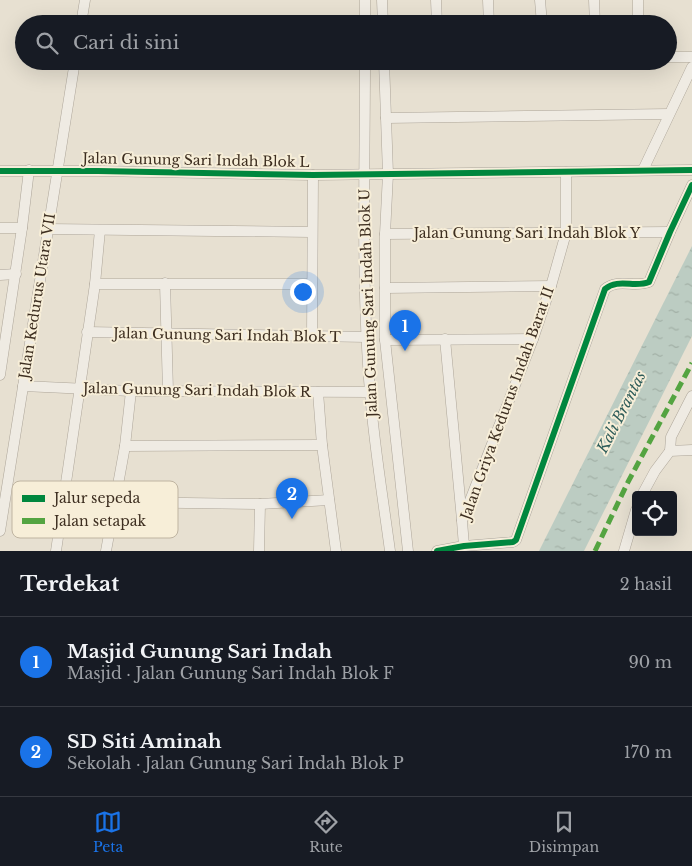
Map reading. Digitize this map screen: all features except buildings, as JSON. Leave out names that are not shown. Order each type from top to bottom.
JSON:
[{"type":"street","points":[[82,15],[85,0]]},
{"type":"street","points":[[365,0],[365,15]]},
{"type":"street","points":[[382,0],[383,15]]},
{"type":"street","points":[[436,0],[437,15]]},
{"type":"street","points":[[488,0],[489,15]]},
{"type":"street","points":[[540,0],[541,15]]},
{"type":"street","points":[[594,0],[595,15]]},
{"type":"street","points":[[638,0],[638,15]]},
{"type":"street","points":[[677,57],[692,57]]},
{"type":"street","points":[[643,170],[692,67]]},
{"type":"street","name":"Jalan Kedurus Utara VII","points":[[0,531],[73,70]]},
{"type":"street","name":"Jalan Gunung Sari Indah Blok U","points":[[365,70],[363,173],[367,337],[370,392],[390,551]]},
{"type":"street","points":[[384,70],[388,174],[384,234],[385,340],[408,551]]},
{"type":"street","points":[[386,118],[669,114]]},
{"type":"street","points":[[0,375],[16,274],[29,170]]},
{"type":"street","name":"Jalan Gunung Sari Indah Blok L","points":[[0,171],[56,170],[312,175],[692,170]]},
{"type":"street","name":"Jalan Griya Kedurus Indah Barat II","points":[[464,546],[462,521],[533,339],[566,233],[566,172]]},
{"type":"street","points":[[312,175],[312,337]]},
{"type":"street","points":[[437,551],[464,546],[513,542],[517,538],[605,289],[615,284],[642,284],[649,282],[692,185]]},
{"type":"street","points":[[0,228],[22,228]]},
{"type":"street","points":[[48,229],[311,232]]},
{"type":"street","points":[[66,481],[95,284],[100,230]]},
{"type":"street","name":"Jalan Gunung Sari Indah Blok Y","points":[[384,234],[670,232]]},
{"type":"street","points":[[0,274],[16,274]]},
{"type":"street","points":[[166,283],[168,391]]},
{"type":"street","points":[[95,284],[312,284]]},
{"type":"street","points":[[385,288],[550,286]]},
{"type":"street","name":"Jalan Gunung Sari Indah Blok T","points":[[87,332],[367,337]]},
{"type":"street","points":[[445,339],[462,521]]},
{"type":"street","points":[[385,340],[533,339]]},
{"type":"street","name":"Jalan Gunung Sari Indah Blok R","points":[[23,386],[131,391],[370,392]]},
{"type":"street","points":[[119,481],[131,391]]},
{"type":"street","points":[[318,392],[322,445],[336,551]]},
{"type":"street","points":[[644,491],[655,471],[670,451],[671,436],[687,413],[692,396]]},
{"type":"street","points":[[125,446],[322,445]]},
{"type":"street","points":[[670,451],[692,450]]},
{"type":"street","points":[[178,503],[260,504],[330,500]]},
{"type":"street","points":[[259,551],[260,504]]},
{"type":"street","points":[[624,551],[632,524]]},
{"type":"street","points":[[56,551],[58,538]]},
{"type":"street","points":[[106,551],[109,538]]},
{"type":"water","name":"Kali Brantas","points":[[692,246],[692,336],[584,551],[539,551]]},
{"type":"marked path","points":[[595,551],[628,482],[692,363]]},
{"type":"cycle path","points":[[0,171],[313,175],[692,170]]},
{"type":"cycle path","points":[[437,551],[464,546],[513,542],[516,540],[605,289],[615,284],[644,284],[649,282],[692,185]]},
{"type":"place","name":"Masjid Gunung Sari Indah","points":[[405,351]]},
{"type":"place","name":"SD Siti Aminah","points":[[292,519]]}]
